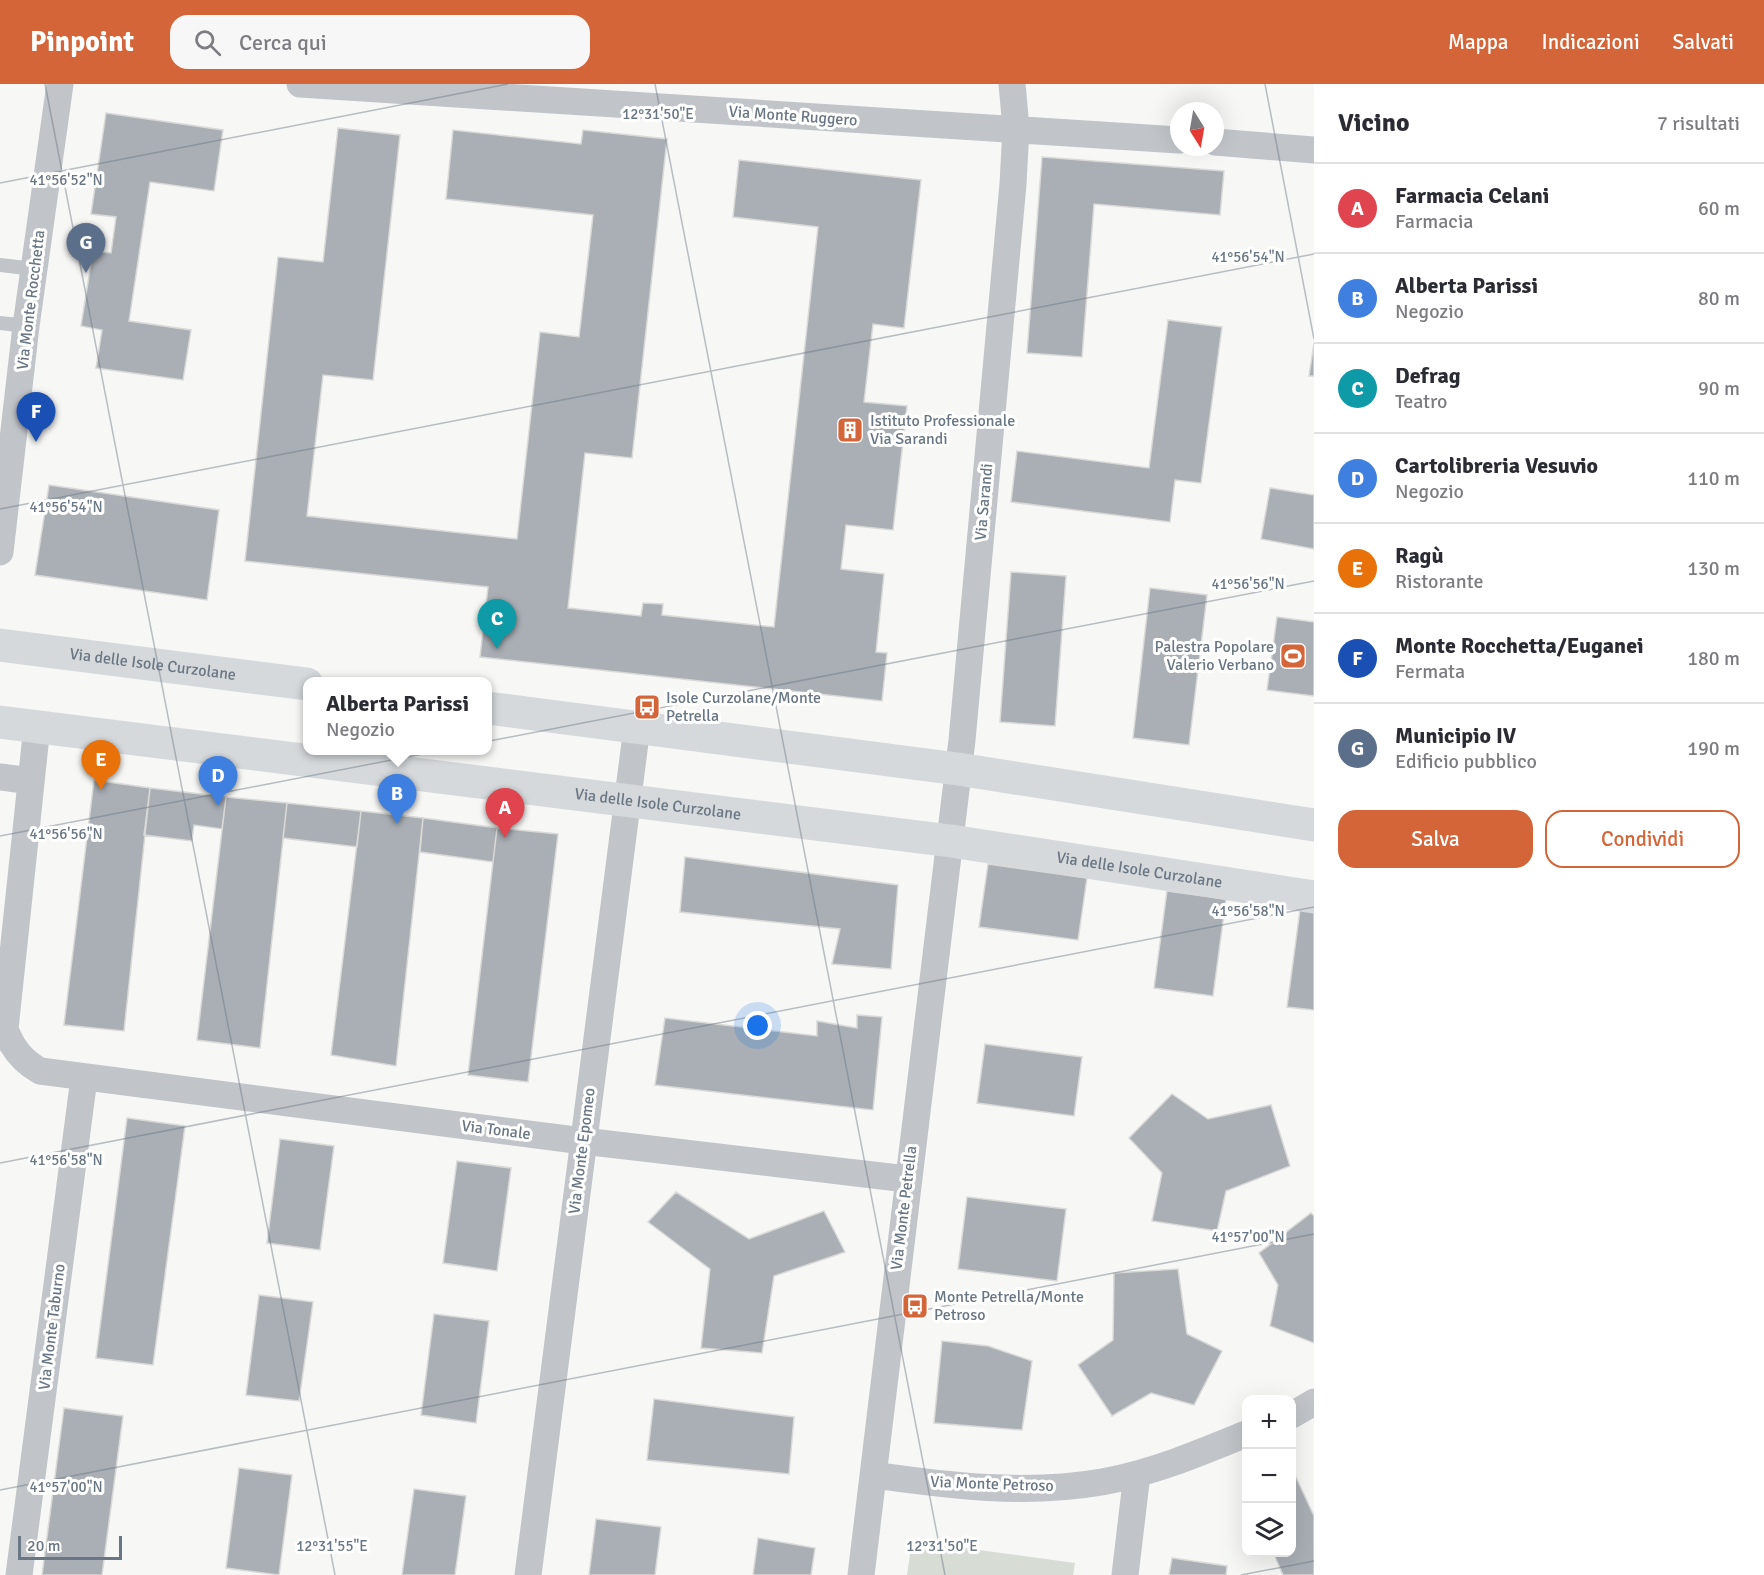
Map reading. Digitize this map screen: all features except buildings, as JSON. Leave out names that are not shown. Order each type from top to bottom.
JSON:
[{"type":"street","name":"Via Monte Rocchetta","points":[[0,552],[13,325],[34,269],[60,84]]},
{"type":"street","name":"Via Monte Ruggero","points":[[300,84],[1170,139]]},
{"type":"street","name":"Via Sarandi","points":[[951,841],[1009,231],[1016,128],[1012,84]]},
{"type":"street","points":[[1224,143],[1314,150]]},
{"type":"street","name":"Via delle Isole Curzolane","points":[[0,645],[303,683]]},
{"type":"street","points":[[492,709],[958,769],[1314,825]]},
{"type":"street","name":"Via delle Isole Curzolane","points":[[0,722],[951,841],[1314,897]]},
{"type":"street","name":"Via Tonale","points":[[37,726],[5,1029],[15,1050],[30,1066],[49,1074],[907,1179]]},
{"type":"street","name":"Via Monte Epomeo","points":[[528,1575],[637,727]]},
{"type":"street","points":[[0,777],[32,781]]},
{"type":"street","name":"Via Monte Petrella","points":[[861,1575],[907,1179],[951,841]]},
{"type":"street","name":"Via Monte Taburno","points":[[19,1575],[84,1078]]},
{"type":"street","points":[[1296,1412],[1314,1402]]},
{"type":"street","name":"Via Monte Petroso","points":[[874,1475],[966,1487],[1027,1489],[1080,1485],[1137,1474],[1242,1436]]},
{"type":"street","points":[[1125,1575],[1137,1474]]},
{"type":"lane","points":[[0,265],[34,269]]},
{"type":"shaded area","points":[[912,1541],[1075,1563],[1073,1575],[907,1575]]},
{"type":"place","name":"Municipio IV","points":[[86,273]]},
{"type":"place","name":"Istituto Professionale Via Sarandi","points":[[850,430]]},
{"type":"place","name":"Monte Rocchetta/Euganei","points":[[36,442]]},
{"type":"place","name":"Defrag","points":[[497,649]]},
{"type":"place","name":"Palestra Popolare Valerio Verbano","points":[[1293,656]]},
{"type":"place","name":"Isole Curzolane/Monte Petrella","points":[[647,707]]},
{"type":"place","name":"Ragù","points":[[101,790]]},
{"type":"place","name":"Cartolibreria Vesuvio","points":[[218,806]]},
{"type":"place","name":"Alberta Parissi","points":[[397,824]]},
{"type":"place","name":"Farmacia Celani","points":[[505,838]]},
{"type":"place","name":"Monte Petrella/Monte Petroso","points":[[915,1306]]}]
